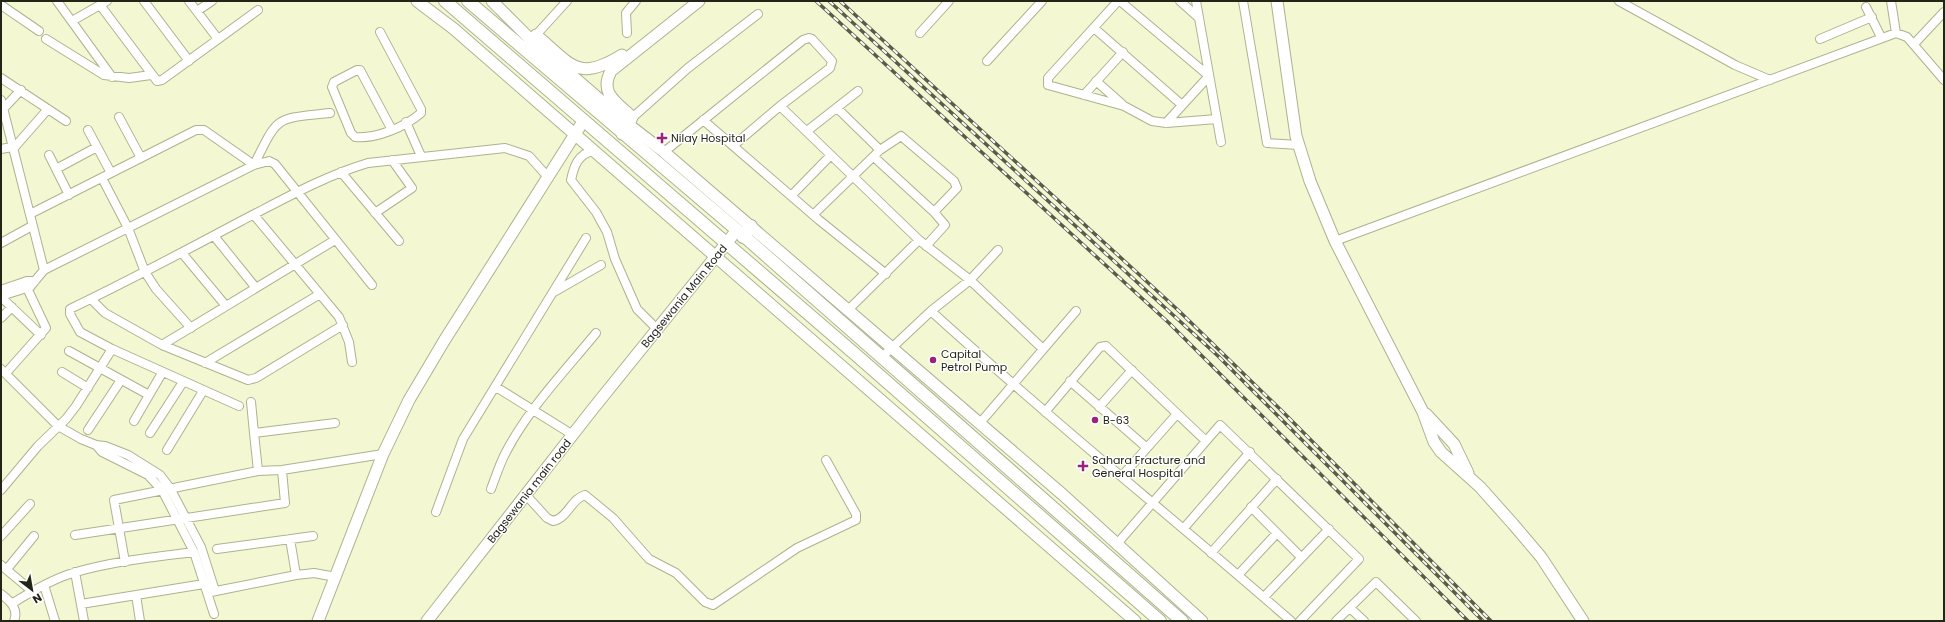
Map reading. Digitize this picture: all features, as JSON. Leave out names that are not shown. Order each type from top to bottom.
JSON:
[{"type":"main road","points":[[445,1],[726,243],[1160,621]]},
{"type":"main road","points":[[468,1],[531,42],[628,125],[740,234],[1182,621]]},
{"type":"main road","points":[[740,234],[751,226]]},
{"type":"street","points":[[57,1],[112,77]]},
{"type":"street","points":[[144,1],[188,60]]},
{"type":"street","points":[[190,1],[218,39]]},
{"type":"street","points":[[197,11],[212,1]]},
{"type":"street","points":[[417,1],[454,30],[1135,621]]},
{"type":"street","points":[[492,1],[531,42],[583,70],[597,68],[618,61],[699,1]]},
{"type":"street","points":[[531,42],[567,1]]},
{"type":"street","points":[[627,33],[626,13],[636,1]]},
{"type":"street","points":[[690,1],[618,61],[606,80],[608,94],[628,125],[664,152],[1062,494],[1116,545],[1202,621]]},
{"type":"street","points":[[920,32],[948,1]]},
{"type":"street","points":[[987,61],[1042,1]]},
{"type":"street","points":[[1209,76],[1119,1],[1047,80],[1049,86],[1124,106],[1152,121],[1166,123],[1217,119]]},
{"type":"street","points":[[1180,1],[1199,18]]},
{"type":"street","points":[[1196,1],[1221,142]]},
{"type":"street","points":[[1243,1],[1267,143],[1299,145]]},
{"type":"street","points":[[1277,1],[1289,96],[1299,145],[1310,181],[1334,241],[1423,412],[1437,447],[1470,477],[1541,557],[1583,621]]},
{"type":"street","points":[[1619,1],[1735,64],[1770,80]]},
{"type":"street","points":[[1891,1],[1896,32]]},
{"type":"street","points":[[72,21],[104,3],[151,75],[159,81],[258,10]]},
{"type":"street","points":[[1,4],[39,31]]},
{"type":"street","points":[[1866,6],[1881,37]]},
{"type":"street","points":[[1914,44],[1944,12]]},
{"type":"street","points":[[628,125],[688,68],[758,14]]},
{"type":"street","points":[[1820,39],[1872,17]]},
{"type":"street","points":[[1094,28],[1182,105]]},
{"type":"street","points":[[380,32],[420,109],[419,115],[392,130],[376,136],[361,138],[353,136],[332,87],[333,84],[357,70],[360,70],[392,130]]},
{"type":"street","points":[[1334,241],[1896,32],[1904,35],[1914,44],[1944,80]]},
{"type":"street","points":[[664,152],[803,40],[809,38],[812,39],[828,56],[832,65],[733,146]]},
{"type":"street","points":[[46,39],[96,71],[112,77],[129,78],[151,75]]},
{"type":"street","points":[[1084,95],[1123,52]]},
{"type":"street","points":[[1166,123],[1209,76]]},
{"type":"street","points":[[1,78],[66,121]]},
{"type":"street","points":[[1096,81],[1124,106]]},
{"type":"street","points":[[3,109],[21,90]]},
{"type":"street","points":[[807,131],[858,91]]},
{"type":"street","points":[[1,100],[44,270]]},
{"type":"street","points":[[780,106],[923,243],[970,280],[1043,349]]},
{"type":"street","points":[[837,108],[880,150]]},
{"type":"street","points":[[1,149],[12,148],[48,109]]},
{"type":"street","points":[[254,165],[271,131],[280,121],[288,118],[330,113]]},
{"type":"street","points":[[119,117],[142,158]]},
{"type":"street","points":[[318,621],[383,454],[419,382],[547,176],[576,136],[584,120]]},
{"type":"street","points":[[703,120],[813,215],[886,274]]},
{"type":"street","points":[[406,122],[421,156]]},
{"type":"street","points":[[34,212],[200,129],[204,130],[254,165]]},
{"type":"street","points":[[88,130],[111,173]]},
{"type":"street","points":[[813,215],[880,150],[901,136],[954,181],[957,188],[934,212]]},
{"type":"street","points":[[56,169],[97,147]]},
{"type":"street","points":[[238,406],[162,373],[80,332],[70,314],[70,309],[145,272],[297,192],[341,172],[368,162],[505,148],[529,156],[547,176]]},
{"type":"street","points":[[590,148],[580,157],[573,170],[571,180],[596,212],[608,232],[615,259],[637,309],[657,329]]},
{"type":"street","points":[[49,155],[69,195]]},
{"type":"street","points":[[791,196],[831,155]]},
{"type":"street","points":[[848,310],[886,274],[945,225],[934,212],[874,157]]},
{"type":"street","points":[[375,213],[412,188],[392,160]]},
{"type":"street","points":[[41,334],[1,297],[27,288],[44,270],[263,161],[272,162],[372,285]]},
{"type":"street","points":[[341,172],[398,241]]},
{"type":"street","points":[[102,178],[128,228],[145,272],[156,289],[191,328]]},
{"type":"street","points":[[254,215],[340,317],[350,342],[352,362]]},
{"type":"street","points":[[1,242],[32,226]]},
{"type":"street","name":"Bagsewania Main Road","points":[[631,362],[726,243],[740,234]]},
{"type":"street","points":[[214,236],[256,288]]},
{"type":"street","points":[[436,512],[463,439],[586,238]]},
{"type":"street","points":[[162,345],[335,240]]},
{"type":"street","points":[[881,358],[931,311],[970,280],[998,250]]},
{"type":"street","points":[[182,252],[226,306]]},
{"type":"street","points":[[553,293],[601,265]]},
{"type":"street","points":[[1,290],[28,281],[35,281]]},
{"type":"street","points":[[27,288],[45,323],[45,330],[4,371],[58,426],[75,437],[96,445],[102,452],[148,475],[166,489],[203,552],[214,614]]},
{"type":"street","points":[[205,363],[320,294]]},
{"type":"street","points":[[91,299],[105,313],[162,345],[244,380],[252,380],[343,325]]},
{"type":"street","points":[[1,318],[12,307]]},
{"type":"street","points":[[931,311],[1012,385],[1239,574],[1291,621]]},
{"type":"street","points":[[980,424],[1076,311]]},
{"type":"street","points":[[491,488],[505,452],[533,410],[596,333]]},
{"type":"street","points":[[1045,412],[1100,346],[1106,346],[1206,441]]},
{"type":"street","points":[[1,490],[38,446],[76,406],[112,349]]},
{"type":"street","points":[[69,350],[149,395]]},
{"type":"street","name":"Bagsewania main road","points":[[427,621],[631,362]]},
{"type":"street","points":[[1099,407],[1132,370]]},
{"type":"street","points":[[62,372],[88,388]]},
{"type":"street","points":[[134,421],[162,373]]},
{"type":"street","points":[[88,430],[121,380]]},
{"type":"street","points":[[1070,381],[1147,448]]},
{"type":"street","points":[[150,432],[183,382]]},
{"type":"street","points":[[496,387],[573,435]]},
{"type":"street","points":[[167,450],[203,391]]},
{"type":"street","points":[[251,402],[258,471]]},
{"type":"street","points":[[1423,412],[1454,444],[1470,477]]},
{"type":"street","points":[[1122,476],[1177,414]]},
{"type":"street","points":[[254,433],[335,423]]},
{"type":"street","points":[[1116,545],[1220,425],[1250,452],[1359,560],[1300,621]]},
{"type":"street","points":[[1184,528],[1250,452]]},
{"type":"street","points":[[125,562],[114,500],[258,471],[282,470],[383,454]]},
{"type":"street","points":[[526,495],[547,518],[553,521],[559,519],[580,497],[588,496],[598,507],[613,518],[649,559],[676,573],[705,602],[713,605],[796,548],[856,520],[856,514],[826,460]]},
{"type":"street","points":[[75,535],[286,503],[282,470]]},
{"type":"street","points":[[1211,552],[1277,479]]},
{"type":"street","points":[[1,536],[30,504]]},
{"type":"street","points":[[1251,507],[1301,557]]},
{"type":"street","points":[[182,518],[194,552],[209,584]]},
{"type":"street","points":[[1264,597],[1329,529]]},
{"type":"street","points":[[1239,574],[1277,533]]},
{"type":"street","points":[[32,591],[4,567],[34,536]]},
{"type":"street","points":[[217,550],[314,536]]},
{"type":"street","points":[[290,539],[296,574]]},
{"type":"street","points":[[13,603],[44,585],[75,572],[125,562],[194,552]]},
{"type":"street","points":[[75,572],[84,621]]},
{"type":"street","points":[[211,592],[296,574],[314,573],[336,577]]},
{"type":"street","points":[[1336,621],[1376,582],[1416,621]]},
{"type":"street","points":[[81,604],[209,584]]},
{"type":"street","points":[[44,585],[55,621]]},
{"type":"street","points":[[1,594],[13,603],[16,616],[14,621]]},
{"type":"street","points":[[136,595],[140,621]]},
{"type":"street","points":[[1350,608],[1364,621]]},
{"type":"railway","points":[[816,1],[1169,323],[1468,621]]},
{"type":"railway","points":[[829,1],[1218,356],[1483,621]]},
{"type":"railway","points":[[840,1],[1179,311],[1283,412],[1491,621]]},
{"type":"place","name":"Nilay Hospital","points":[[662,138]]},
{"type":"place","name":"Capital Petrol Pump","points":[[933,360]]},
{"type":"place","name":"B-63","points":[[1095,420]]},
{"type":"place","name":"Sahara Fracture and General Hospital","points":[[1083,466]]}]
